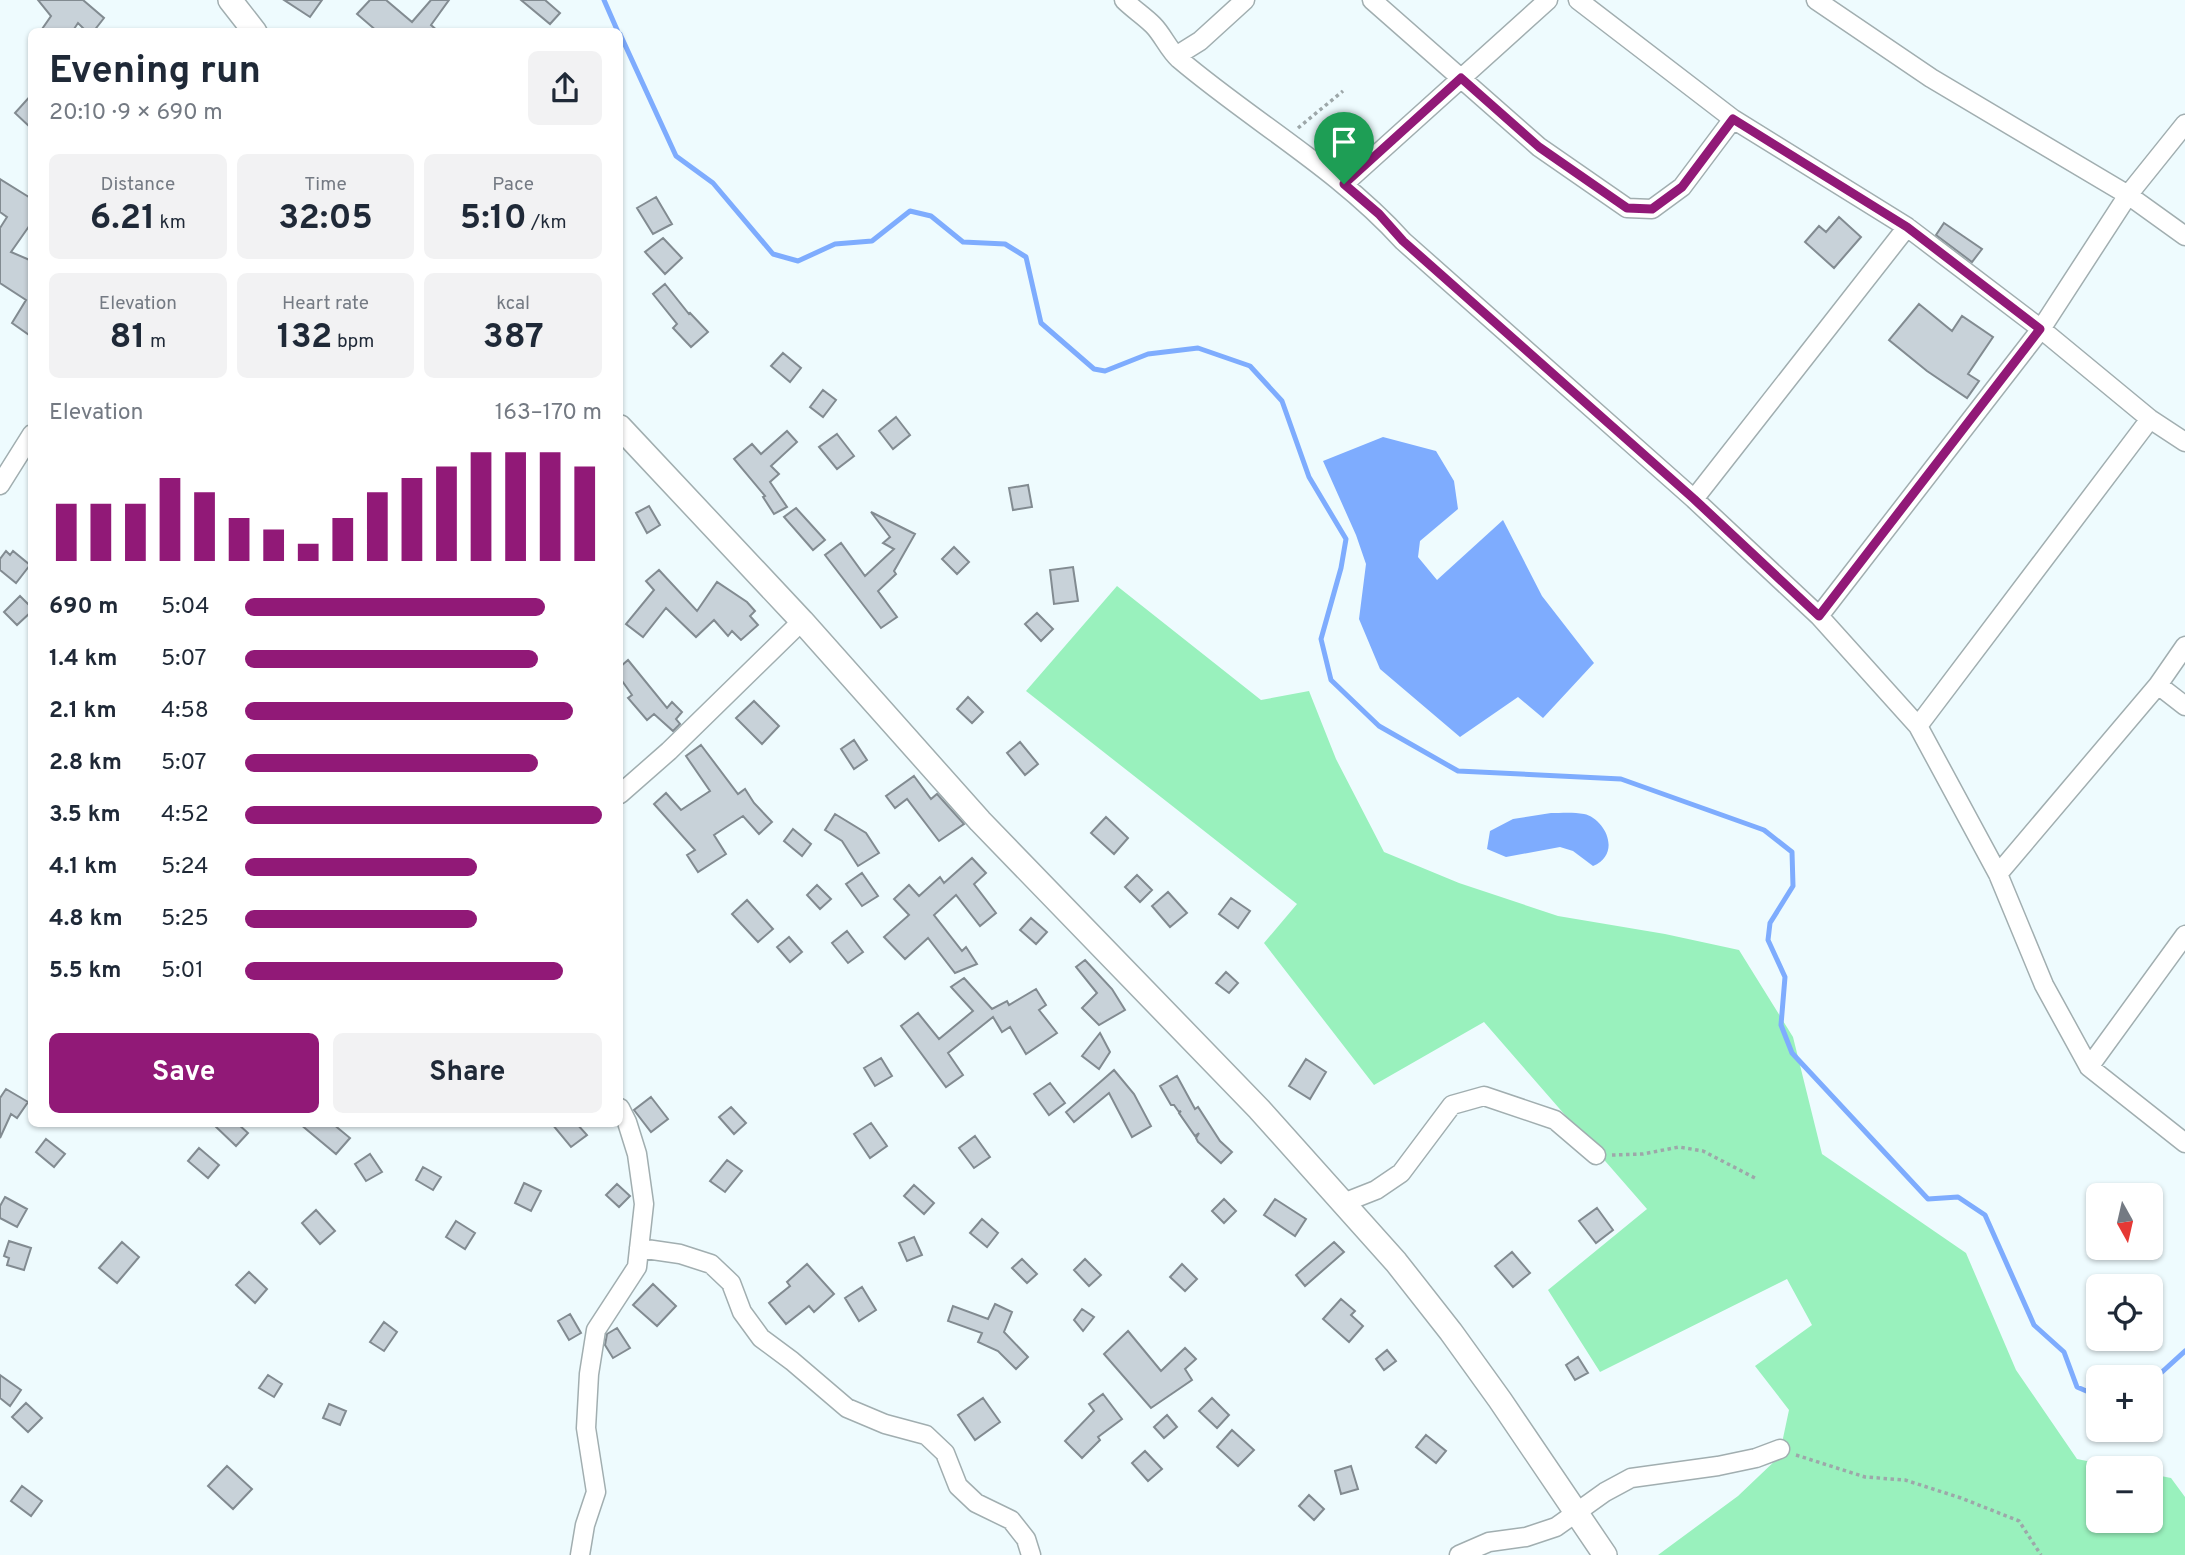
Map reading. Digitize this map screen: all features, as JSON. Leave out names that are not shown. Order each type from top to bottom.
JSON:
[{"type":"main road","points":[[230,0],[252,28]]},
{"type":"main road","points":[[623,430],[802,621],[980,821],[1259,1109],[1396,1262],[1500,1400],[1605,1555]]},
{"type":"street","points":[[1124,0],[1153,25],[1176,56],[1261,124],[1286,139],[1344,184],[1379,214],[1403,241],[1694,499],[1819,616],[1918,726],[1998,874],[2044,985],[2089,1066],[2185,1143]]},
{"type":"street","points":[[1176,56],[1200,41],[1245,0]]},
{"type":"street","points":[[1372,0],[1539,147],[1627,208],[1652,209],[1682,187],[1733,119]]},
{"type":"street","points":[[1344,184],[1548,0]]},
{"type":"street","points":[[1578,0],[1733,119],[1907,227],[2040,329],[2150,419],[2185,442]]},
{"type":"street","points":[[1816,0],[1931,78],[2127,195],[2185,236]]},
{"type":"street","points":[[1819,616],[2040,329],[2127,195],[2185,124]]},
{"type":"street","points":[[1694,499],[1907,227]]},
{"type":"street","points":[[1918,726],[2150,419]]},
{"type":"street","points":[[0,485],[28,440]]},
{"type":"street","points":[[623,791],[669,751],[802,621]]},
{"type":"street","points":[[1998,874],[2158,685],[2185,646]]},
{"type":"street","points":[[2158,685],[2185,706]]},
{"type":"street","points":[[2089,1066],[2185,935]]},
{"type":"street","points":[[1343,1203],[1376,1190],[1401,1173],[1452,1105],[1484,1096],[1555,1120],[1596,1155]]},
{"type":"street","points":[[580,1555],[585,1525],[596,1492],[586,1428],[589,1374],[596,1330],[638,1267],[644,1205],[637,1154],[623,1114]]},
{"type":"street","points":[[639,1248],[680,1254],[711,1264],[731,1283],[742,1312],[761,1338],[847,1408],[885,1424],[926,1435],[945,1453],[957,1486],[976,1503],[1011,1520],[1026,1539],[1031,1555]]},
{"type":"street","points":[[1459,1555],[1489,1542],[1526,1537],[1546,1531],[1631,1478],[1718,1466],[1756,1458],[1780,1449]]},
{"type":"path","points":[[1286,139],[1343,90]]},
{"type":"path","points":[[1596,1155],[1643,1154],[1679,1147],[1703,1151],[1755,1178]]},
{"type":"path","points":[[1780,1449],[1864,1477],[1905,1480],[2019,1521],[2041,1555]]},
{"type":"green space","points":[[1117,586],[1261,700],[1309,691],[1336,759],[1384,852],[1459,883],[1558,916],[1739,950],[1793,1037],[1822,1154],[1966,1253],[2016,1370],[2077,1459],[2086,1461],[2086,1533],[2163,1533],[2163,1476],[2171,1478],[2185,1497],[2185,1555],[1658,1555],[1738,1496],[1779,1457],[1789,1410],[1755,1366],[1812,1325],[1787,1279],[1600,1372],[1548,1290],[1647,1209],[1484,1022],[1374,1085],[1264,943],[1297,904],[1026,691]]},
{"type":"water","points":[[1383,437],[1436,451],[1454,481],[1458,509],[1420,541],[1418,557],[1437,580],[1503,520],[1542,596],[1594,663],[1543,718],[1518,697],[1460,737],[1380,669],[1359,619],[1366,564],[1323,461]]},
{"type":"water","points":[[1551,813],[1584,814],[1598,822],[1604,829],[1609,845],[1602,860],[1593,866],[1573,851],[1560,847],[1506,857],[1487,849],[1490,831],[1513,819]]},
{"type":"building","points":[[38,0],[83,0],[104,18],[96,28],[83,28],[78,23],[75,28],[43,28],[51,16]]},
{"type":"building","points":[[284,0],[322,0],[310,17]]},
{"type":"building","points":[[370,0],[386,0],[412,22],[431,0],[449,0],[431,25],[434,28],[373,28],[357,14]]},
{"type":"building","points":[[521,0],[545,0],[560,13],[550,24]]},
{"type":"building","points":[[28,98],[28,125],[15,113]]},
{"type":"building","points":[[0,179],[28,196],[28,228],[11,252],[28,259],[28,334],[12,323],[26,300],[0,283],[0,228],[7,217],[0,212]]},
{"type":"building","points":[[656,197],[672,224],[653,234],[637,208]]},
{"type":"building","points":[[1839,217],[1861,237],[1834,268],[1805,242],[1819,226],[1826,232]]},
{"type":"building","points":[[1944,223],[1982,249],[1972,262],[1936,235]]},
{"type":"building","points":[[663,238],[682,258],[665,274],[645,252]]},
{"type":"building","points":[[665,284],[689,314],[708,332],[691,347],[673,328],[677,324],[653,294]]},
{"type":"building","points":[[1919,304],[1952,331],[1962,316],[1993,337],[1968,374],[1979,381],[1967,398],[1927,371],[1889,340]]},
{"type":"building","points":[[783,353],[801,368],[790,382],[771,366]]},
{"type":"building","points":[[823,390],[836,400],[823,417],[810,407]]},
{"type":"building","points":[[896,417],[910,435],[893,449],[879,431]]},
{"type":"building","points":[[787,431],[797,442],[771,466],[779,474],[770,482],[787,507],[774,514],[763,497],[765,496],[734,459],[752,444],[761,454]]},
{"type":"building","points":[[837,434],[854,456],[837,469],[819,447]]},
{"type":"building","points":[[1028,485],[1032,507],[1013,510],[1009,488]]},
{"type":"building","points":[[649,506],[660,525],[647,533],[636,513]]},
{"type":"building","points":[[796,508],[825,540],[813,550],[784,517]]},
{"type":"building","points":[[871,512],[915,534],[894,571],[896,574],[878,591],[897,617],[881,628],[825,555],[841,543],[865,576],[894,549],[883,543],[890,537]]},
{"type":"building","points":[[954,547],[969,562],[957,574],[942,559]]},
{"type":"building","points":[[6,551],[10,555],[13,551],[28,563],[28,568],[16,583],[0,570],[0,559]]},
{"type":"building","points":[[1073,567],[1078,601],[1054,604],[1050,570]]},
{"type":"building","points":[[659,570],[697,611],[717,582],[747,602],[755,611],[750,616],[758,625],[741,640],[732,631],[728,636],[714,620],[696,637],[666,608],[643,637],[626,624],[654,590],[646,581]]},
{"type":"building","points":[[20,596],[28,604],[28,615],[17,625],[4,612]]},
{"type":"building","points":[[1037,613],[1053,629],[1041,641],[1025,624]]},
{"type":"building","points":[[628,660],[667,708],[672,702],[682,712],[676,719],[680,724],[673,731],[654,714],[647,720],[628,698],[632,695],[623,682],[623,664]]},
{"type":"building","points":[[968,697],[983,712],[972,723],[957,709]]},
{"type":"building","points":[[754,701],[779,726],[762,744],[736,718]]},
{"type":"building","points":[[854,740],[867,760],[854,769],[841,749]]},
{"type":"building","points":[[1020,742],[1038,764],[1025,775],[1007,753]]},
{"type":"building","points":[[701,745],[738,794],[745,789],[772,822],[759,834],[743,816],[714,835],[726,854],[698,872],[687,855],[695,850],[654,804],[666,793],[681,810],[710,791],[686,756]]},
{"type":"building","points":[[914,776],[931,799],[937,794],[964,824],[939,841],[907,799],[895,808],[886,796]]},
{"type":"building","points":[[835,814],[866,833],[879,853],[858,866],[842,841],[825,830]]},
{"type":"building","points":[[1106,817],[1128,838],[1114,854],[1091,833]]},
{"type":"building","points":[[793,829],[811,844],[802,856],[784,841]]},
{"type":"building","points":[[972,858],[986,873],[974,884],[996,913],[980,926],[956,895],[934,915],[962,951],[966,947],[977,964],[955,973],[928,938],[905,959],[884,937],[909,915],[894,899],[909,885],[919,896],[940,877],[944,883]]},
{"type":"building","points":[[862,873],[878,896],[862,906],[846,884]]},
{"type":"building","points":[[1137,875],[1152,890],[1140,902],[1125,887]]},
{"type":"building","points":[[817,885],[831,899],[820,909],[807,895]]},
{"type":"building","points":[[1168,892],[1187,913],[1170,927],[1152,906]]},
{"type":"building","points":[[1231,898],[1250,911],[1238,928],[1219,914]]},
{"type":"building","points":[[747,900],[773,929],[758,942],[732,914]]},
{"type":"building","points":[[1031,918],[1047,932],[1036,944],[1020,930]]},
{"type":"building","points":[[847,931],[863,952],[848,963],[832,943]]},
{"type":"building","points":[[789,937],[802,952],[790,962],[777,947]]},
{"type":"building","points":[[1085,960],[1112,989],[1125,1010],[1099,1025],[1082,1008],[1097,993],[1076,967]]},
{"type":"building","points":[[1226,972],[1238,983],[1229,993],[1216,983]]},
{"type":"building","points":[[964,978],[992,1009],[1007,1001],[1009,1005],[1036,989],[1046,1005],[1039,1010],[1057,1033],[1026,1054],[1010,1027],[1002,1032],[993,1017],[948,1053],[963,1075],[946,1087],[901,1026],[918,1013],[939,1039],[973,1011],[951,987]]},
{"type":"building","points":[[1100,1033],[1110,1052],[1099,1069],[1082,1056]]},
{"type":"building","points":[[881,1058],[892,1076],[875,1086],[864,1068]]},
{"type":"building","points":[[1306,1059],[1326,1072],[1310,1099],[1289,1086]]},
{"type":"building","points":[[1114,1070],[1134,1094],[1151,1126],[1132,1137],[1109,1093],[1074,1122],[1066,1112]]},
{"type":"building","points":[[1177,1076],[1195,1109],[1198,1107],[1220,1141],[1232,1152],[1221,1163],[1198,1142],[1196,1138],[1199,1133],[1195,1136],[1179,1113],[1181,1111],[1171,1105],[1160,1086]]},
{"type":"building","points":[[1050,1083],[1065,1103],[1049,1115],[1034,1094]]},
{"type":"building","points":[[6,1089],[28,1102],[17,1118],[11,1114],[0,1138],[0,1098]]},
{"type":"building","points":[[651,1097],[668,1119],[651,1132],[634,1110]]},
{"type":"building","points":[[731,1107],[746,1123],[734,1134],[719,1117]]},
{"type":"building","points":[[871,1123],[887,1146],[870,1158],[854,1134]]},
{"type":"building","points":[[216,1127],[241,1127],[248,1133],[236,1146]]},
{"type":"building","points":[[304,1127],[337,1127],[350,1138],[336,1154]]},
{"type":"building","points":[[554,1127],[580,1127],[587,1135],[571,1147]]},
{"type":"building","points":[[975,1136],[990,1157],[974,1168],[959,1148]]},
{"type":"building","points":[[46,1139],[65,1154],[54,1167],[36,1152]]},
{"type":"building","points":[[199,1148],[219,1165],[208,1178],[188,1161]]},
{"type":"building","points":[[370,1154],[382,1172],[366,1181],[355,1164]]},
{"type":"building","points":[[727,1160],[742,1171],[725,1192],[710,1181]]},
{"type":"building","points":[[423,1167],[441,1177],[433,1190],[416,1180]]},
{"type":"building","points":[[524,1183],[541,1191],[531,1211],[515,1203]]},
{"type":"building","points":[[617,1184],[630,1196],[619,1207],[606,1195]]},
{"type":"building","points":[[914,1185],[934,1203],[924,1214],[904,1196]]},
{"type":"building","points":[[5,1197],[27,1209],[17,1227],[0,1218],[0,1206]]},
{"type":"building","points":[[1224,1199],[1236,1211],[1224,1223],[1212,1211]]},
{"type":"building","points":[[1275,1199],[1306,1219],[1295,1236],[1264,1215]]},
{"type":"building","points":[[1597,1208],[1613,1230],[1596,1243],[1579,1221]]},
{"type":"building","points":[[316,1210],[335,1231],[320,1244],[302,1223]]},
{"type":"building","points":[[982,1219],[998,1233],[987,1247],[970,1233]]},
{"type":"building","points":[[456,1221],[475,1233],[465,1249],[446,1237]]},
{"type":"building","points":[[914,1237],[922,1255],[907,1261],[899,1243]]},
{"type":"building","points":[[9,1241],[31,1248],[24,1270],[7,1265],[9,1258],[4,1256]]},
{"type":"building","points":[[122,1242],[139,1257],[117,1283],[99,1268]]},
{"type":"building","points":[[1334,1242],[1344,1252],[1305,1286],[1296,1275]]},
{"type":"building","points":[[1512,1252],[1530,1273],[1513,1287],[1495,1266]]},
{"type":"building","points":[[1022,1259],[1037,1274],[1027,1283],[1012,1268]]},
{"type":"building","points":[[1085,1259],[1101,1275],[1089,1286],[1074,1270]]},
{"type":"building","points":[[807,1264],[834,1294],[814,1312],[809,1306],[786,1324],[769,1303],[790,1286],[787,1282]]},
{"type":"building","points":[[1182,1264],[1197,1279],[1185,1291],[1170,1277]]},
{"type":"building","points":[[249,1272],[267,1289],[255,1303],[236,1285]]},
{"type":"building","points":[[653,1284],[676,1306],[657,1326],[633,1305]]},
{"type":"building","points":[[862,1287],[876,1310],[859,1321],[845,1298]]},
{"type":"building","points":[[1341,1299],[1355,1311],[1351,1315],[1363,1326],[1349,1342],[1323,1319]]},
{"type":"building","points":[[995,1304],[1012,1312],[1004,1332],[1028,1357],[1016,1369],[998,1351],[978,1342],[982,1333],[948,1321],[953,1306],[988,1319]]},
{"type":"building","points":[[1082,1309],[1094,1317],[1083,1331],[1074,1320]]},
{"type":"building","points":[[570,1314],[581,1333],[569,1340],[558,1321]]},
{"type":"building","points":[[384,1322],[397,1332],[384,1351],[370,1342]]},
{"type":"building","points":[[617,1328],[630,1348],[613,1358],[605,1345],[607,1334]]},
{"type":"building","points":[[1128,1331],[1161,1371],[1185,1348],[1196,1359],[1185,1369],[1192,1380],[1151,1408],[1104,1354]]},
{"type":"building","points":[[1387,1350],[1396,1361],[1384,1370],[1376,1359]]},
{"type":"building","points":[[1578,1357],[1588,1373],[1575,1380],[1566,1365]]},
{"type":"building","points":[[0,1375],[21,1390],[10,1406],[0,1398]]},
{"type":"building","points":[[268,1375],[282,1384],[274,1397],[259,1388]]},
{"type":"building","points":[[1103,1394],[1122,1419],[1098,1437],[1100,1440],[1082,1458],[1065,1441],[1094,1411],[1089,1404]]},
{"type":"building","points":[[983,1398],[1000,1422],[975,1440],[958,1415]]},
{"type":"building","points":[[1212,1398],[1229,1415],[1217,1428],[1199,1411]]},
{"type":"building","points":[[26,1403],[42,1418],[28,1432],[12,1417]]},
{"type":"building","points":[[329,1404],[346,1411],[340,1425],[323,1418]]},
{"type":"building","points":[[1167,1415],[1177,1427],[1164,1438],[1154,1427]]},
{"type":"building","points":[[1232,1430],[1254,1450],[1238,1466],[1217,1447]]},
{"type":"building","points":[[1426,1435],[1446,1451],[1436,1463],[1416,1447]]},
{"type":"building","points":[[1145,1451],[1162,1469],[1148,1481],[1132,1463]]},
{"type":"building","points":[[227,1466],[252,1489],[233,1509],[208,1486]]},
{"type":"building","points":[[1351,1466],[1358,1489],[1341,1494],[1335,1471]]},
{"type":"building","points":[[22,1486],[42,1501],[31,1516],[11,1501]]},
{"type":"building","points":[[1309,1495],[1324,1509],[1314,1520],[1299,1506]]},
{"type":"waterway","points":[[604,0],[616,28]]},
{"type":"waterway","points":[[623,41],[676,156],[713,183],[773,254],[798,261],[835,244],[872,241],[910,211],[931,216],[963,242],[1005,244],[1026,257],[1041,323],[1094,369],[1105,371],[1148,354],[1198,348],[1250,366],[1282,401],[1309,477],[1346,539],[1341,568],[1321,639],[1331,680],[1379,726],[1458,771],[1621,779],[1764,830],[1792,852],[1793,886],[1770,923],[1768,940],[1785,977],[1781,1025],[1792,1053],[1928,1199],[1958,1197],[1985,1215],[2034,1325],[2064,1352],[2077,1387],[2086,1391]]},
{"type":"waterway","points":[[2163,1371],[2185,1351]]},
{"type":"route","points":[[1461,78],[1539,147],[1627,208],[1652,209],[1682,187],[1733,119],[1907,227],[2040,329],[1819,616],[1694,499],[1403,241],[1379,214],[1344,184],[1461,78]]}]
